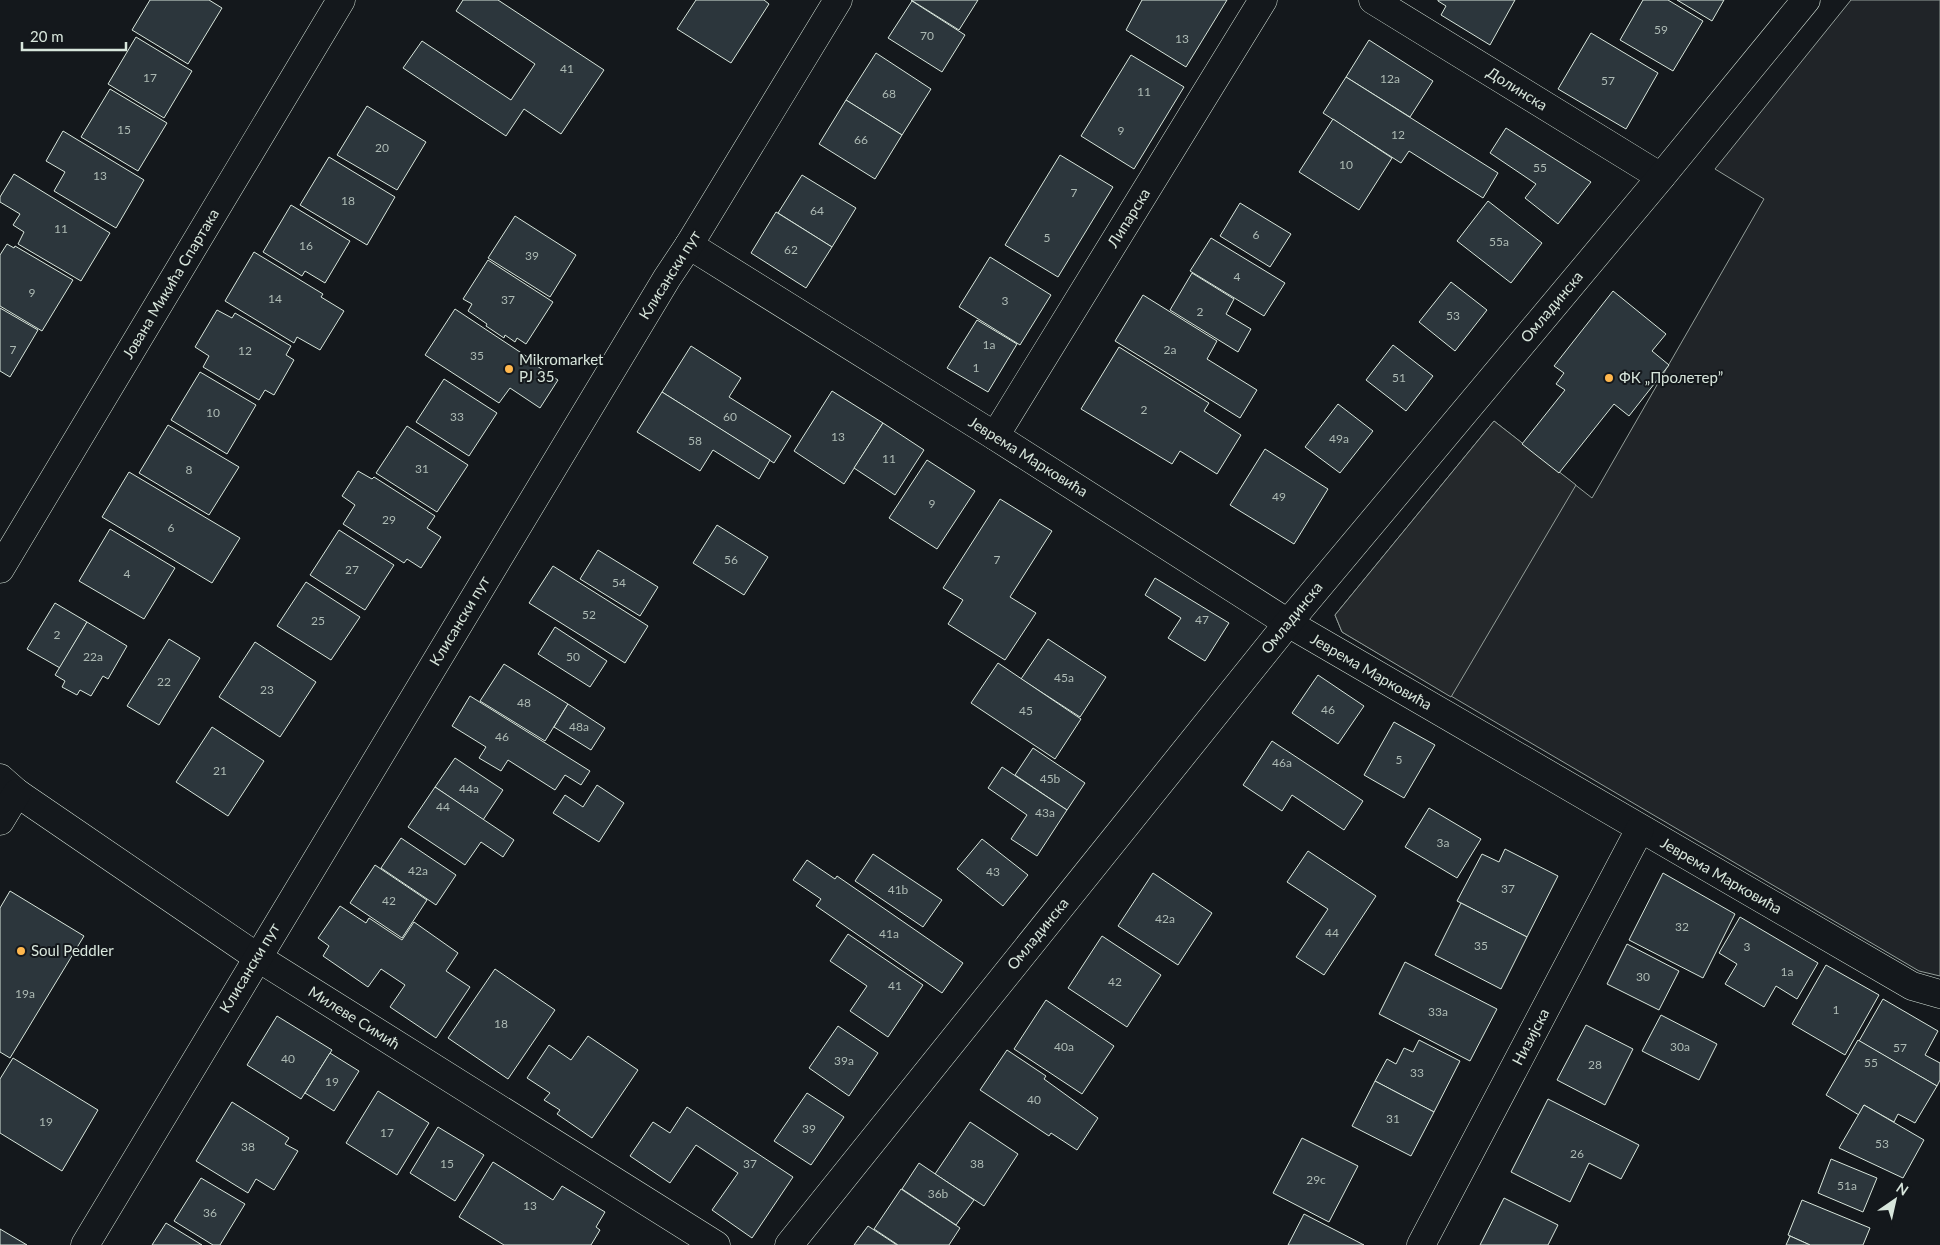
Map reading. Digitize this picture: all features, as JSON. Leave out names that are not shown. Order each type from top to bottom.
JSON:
[{"type":"street","name":"Јована Микића Спартака","points":[[0,569],[341,0]]},
{"type":"street","name":"Клисански пут","points":[[85,1245],[657,295],[689,246],[838,0]]},
{"type":"street","name":"Липарска","points":[[995,436],[1263,0]]},
{"type":"street","name":"Долинска","points":[[1373,0],[1662,177]]},
{"type":"street","name":"Омладинска","points":[[789,1245],[1288,623],[1662,177],[1806,0]]},
{"type":"street","name":"Јеврема Марковића","points":[[689,246],[995,436],[1288,623],[1912,986],[1940,994]]},
{"type":"street","name":"Милеве Симић","points":[[9,786],[257,957],[716,1245]]},
{"type":"street","points":[[0,821],[9,786]]},
{"type":"street","name":"Низијска","points":[[1422,1245],[1640,829]]},
{"type":"shaded area","points":[[1851,0],[1940,0],[1940,976],[1919,971],[1342,632],[1335,615],[1494,421],[1592,498],[1764,199],[1715,169]]},
{"type":"shaded area","points":[[1494,421],[1576,485],[1451,697],[1342,632],[1335,615]]},
{"type":"building","points":[[150,0],[209,0],[222,8],[188,64],[132,30]]},
{"type":"building","points":[[463,0],[498,0],[604,70],[561,134],[524,109],[506,136],[403,68],[422,41],[511,100],[535,64],[456,11]]},
{"type":"building","points":[[696,0],[764,0],[769,4],[731,63],[677,29]]},
{"type":"building","points":[[911,0],[978,0],[959,30]]},
{"type":"building","points":[[1142,0],[1227,0],[1186,67],[1126,30]]},
{"type":"building","points":[[1438,0],[1515,0],[1490,45],[1441,15],[1446,6]]},
{"type":"building","points":[[1643,0],[1668,0],[1703,21],[1673,71],[1620,40]]},
{"type":"building","points":[[1677,0],[1724,0],[1712,21]]},
{"type":"building","points":[[912,1],[965,35],[942,72],[888,38]]},
{"type":"building","points":[[1591,33],[1658,73],[1626,129],[1558,89]]},
{"type":"building","points":[[136,37],[192,71],[164,118],[108,84]]},
{"type":"building","points":[[1369,40],[1433,81],[1410,117],[1346,77]]},
{"type":"building","points":[[876,53],[931,89],[902,135],[846,100]]},
{"type":"building","points":[[1131,55],[1184,87],[1134,169],[1081,136]]},
{"type":"building","points":[[1346,77],[1498,173],[1483,198],[1409,151],[1401,163],[1323,113]]},
{"type":"building","points":[[110,89],[167,123],[138,171],[81,137]]},
{"type":"building","points":[[846,100],[902,135],[875,179],[819,144]]},
{"type":"building","points":[[367,106],[426,142],[397,190],[337,155]]},
{"type":"building","points":[[1333,119],[1392,158],[1359,210],[1299,172]]},
{"type":"building","points":[[1506,128],[1591,182],[1558,224],[1525,198],[1536,184],[1490,153]]},
{"type":"building","points":[[63,131],[144,180],[116,228],[54,191],[65,172],[46,161]]},
{"type":"building","points":[[1060,155],[1113,187],[1058,277],[1005,245]]},
{"type":"building","points":[[329,157],[395,197],[367,245],[300,205]]},
{"type":"building","points":[[14,174],[110,233],[81,281],[18,244],[24,232],[13,225],[20,214],[0,202],[0,197]]},
{"type":"building","points":[[802,175],[856,208],[832,247],[778,213]]},
{"type":"building","points":[[1488,201],[1542,243],[1511,283],[1457,241]]},
{"type":"building","points":[[1240,203],[1291,234],[1270,267],[1220,236]]},
{"type":"building","points":[[291,205],[350,241],[325,283],[305,271],[302,276],[263,252]]},
{"type":"building","points":[[776,212],[832,247],[806,288],[751,253]]},
{"type":"building","points":[[515,216],[576,255],[550,297],[488,258]]},
{"type":"building","points":[[1211,238],[1285,283],[1264,316],[1190,271]]},
{"type":"building","points":[[7,244],[14,248],[15,246],[73,280],[42,331],[0,306],[0,255]]},
{"type":"building","points":[[254,252],[323,294],[321,297],[344,311],[320,350],[297,337],[294,343],[225,301]]},
{"type":"building","points":[[990,257],[1051,295],[1020,345],[959,307]]},
{"type":"building","points":[[488,260],[553,302],[526,344],[517,338],[515,342],[505,335],[504,338],[468,311],[472,304],[463,299]]},
{"type":"building","points":[[1192,273],[1234,299],[1226,314],[1251,329],[1238,352],[1170,310]]},
{"type":"building","points":[[1451,282],[1487,310],[1455,351],[1419,322]]},
{"type":"building","name":"ФК „Пролетер”","points":[[1613,291],[1666,334],[1652,351],[1669,365],[1629,416],[1614,404],[1559,473],[1522,444],[1565,390],[1556,384],[1564,373],[1554,366]]},
{"type":"building","points":[[1143,295],[1217,341],[1207,359],[1257,390],[1240,418],[1115,341]]},
{"type":"building","points":[[0,308],[38,330],[10,377],[0,371]]},
{"type":"building","points":[[455,309],[529,358],[528,360],[558,380],[540,408],[510,388],[499,403],[425,355]]},
{"type":"building","points":[[217,310],[232,318],[235,313],[291,346],[286,355],[294,360],[274,395],[265,390],[259,400],[203,367],[209,356],[195,347]]},
{"type":"building","points":[[977,320],[1017,344],[988,392],[947,368]]},
{"type":"building","points":[[1393,345],[1433,376],[1406,411],[1366,380]]},
{"type":"building","points":[[691,346],[741,378],[729,397],[791,436],[774,463],[662,392]]},
{"type":"building","points":[[1119,347],[1209,403],[1204,411],[1241,435],[1217,474],[1180,451],[1172,464],[1081,409]]},
{"type":"building","points":[[200,372],[256,405],[227,454],[171,420]]},
{"type":"building","points":[[444,379],[497,413],[469,456],[416,422]]},
{"type":"building","points":[[832,391],[883,423],[844,484],[794,451]]},
{"type":"building","points":[[662,392],[770,460],[759,479],[713,450],[700,471],[637,432]]},
{"type":"building","points":[[1338,404],[1373,431],[1340,473],[1305,447]]},
{"type":"building","points":[[883,423],[924,450],[895,495],[854,468]]},
{"type":"building","points":[[168,425],[239,467],[209,515],[139,473]]},
{"type":"building","points":[[407,426],[468,465],[437,512],[376,473]]},
{"type":"building","points":[[1265,449],[1328,489],[1294,544],[1230,505]]},
{"type":"building","points":[[927,460],[975,491],[937,549],[889,518]]},
{"type":"building","points":[[358,471],[372,479],[374,477],[435,516],[427,528],[441,537],[421,568],[407,559],[404,563],[343,524],[355,505],[342,496]]},
{"type":"building","points":[[129,472],[240,538],[212,583],[102,517]]},
{"type":"building","points":[[1000,499],[1052,531],[1010,597],[1036,613],[1005,660],[948,624],[963,600],[943,588]]},
{"type":"building","points":[[717,525],[768,557],[744,595],[693,563]]},
{"type":"building","points":[[110,529],[175,568],[144,619],[79,581]]},
{"type":"building","points":[[339,530],[394,565],[365,610],[310,575]]},
{"type":"building","points":[[598,550],[658,587],[640,616],[580,579]]},
{"type":"building","points":[[553,566],[648,626],[625,663],[529,603]]},
{"type":"building","points":[[1155,578],[1229,623],[1205,661],[1168,638],[1181,618],[1145,595]]},
{"type":"building","points":[[306,582],[360,617],[331,660],[277,626]]},
{"type":"building","points":[[55,603],[87,622],[60,668],[27,649]]},
{"type":"building","points":[[87,622],[127,646],[108,679],[103,676],[91,696],[80,690],[77,695],[62,687],[65,681],[55,675]]},
{"type":"building","points":[[555,627],[607,661],[590,687],[538,654]]},
{"type":"building","points":[[169,639],[200,658],[159,725],[127,706]]},
{"type":"building","points":[[1048,639],[1106,677],[1080,717],[1021,679]]},
{"type":"building","points":[[255,642],[316,682],[280,737],[219,697]]},
{"type":"building","points":[[998,663],[1081,719],[1055,759],[971,703]]},
{"type":"building","points":[[504,664],[568,704],[545,741],[480,701]]},
{"type":"building","points":[[1318,675],[1364,706],[1338,744],[1292,713]]},
{"type":"building","points":[[470,696],[590,771],[581,785],[565,775],[555,790],[508,760],[501,771],[479,758],[486,747],[452,726]]},
{"type":"building","points":[[568,704],[605,728],[591,750],[554,727]]},
{"type":"building","points":[[1394,722],[1435,745],[1404,798],[1364,775]]},
{"type":"building","points":[[212,727],[264,761],[228,816],[176,782]]},
{"type":"building","points":[[1272,741],[1363,801],[1344,830],[1292,795],[1282,811],[1243,785]]},
{"type":"building","points":[[1033,748],[1085,783],[1067,810],[1015,775]]},
{"type":"building","points":[[455,758],[503,790],[483,820],[435,787]]},
{"type":"building","points":[[1002,767],[1067,810],[1037,856],[1011,839],[1027,815],[988,788]]},
{"type":"building","points":[[597,785],[624,803],[599,842],[553,813],[565,795],[583,807]]},
{"type":"building","points":[[435,787],[514,840],[503,857],[481,842],[465,865],[408,827]]},
{"type":"building","points":[[1429,808],[1481,839],[1457,878],[1405,847]]},
{"type":"building","points":[[401,838],[456,875],[436,905],[381,868]]},
{"type":"building","points":[[982,839],[1028,875],[1003,906],[957,869]]},
{"type":"building","points":[[1505,849],[1558,876],[1527,937],[1457,901],[1482,854],[1499,862]]},
{"type":"building","points":[[1308,851],[1376,896],[1324,975],[1296,957],[1328,909],[1287,882]]},
{"type":"building","points":[[873,854],[942,900],[923,927],[855,881]]},
{"type":"building","points":[[807,860],[835,879],[837,876],[963,963],[942,993],[816,906],[821,899],[793,880]]},
{"type":"building","points":[[375,865],[427,900],[402,938],[350,903]]},
{"type":"building","points":[[1153,873],[1212,913],[1178,965],[1118,926]]},
{"type":"building","points":[[1663,873],[1735,914],[1703,978],[1629,940]]},
{"type":"building","points":[[10,891],[84,936],[10,1058],[0,1052],[0,908]]},
{"type":"building","points":[[1461,903],[1527,937],[1501,989],[1435,955]]},
{"type":"building","points":[[340,906],[366,923],[369,918],[402,940],[414,922],[458,953],[446,971],[470,987],[436,1038],[390,1007],[405,985],[381,969],[368,987],[323,956],[329,946],[318,938]]},
{"type":"building","points":[[1740,917],[1818,963],[1797,999],[1776,986],[1764,1007],[1725,984],[1737,964],[1719,953]]},
{"type":"building","points":[[848,934],[923,985],[888,1037],[850,1011],[867,986],[830,961]]},
{"type":"building","points":[[1102,936],[1161,975],[1127,1027],[1068,988]]},
{"type":"building","points":[[1627,944],[1679,971],[1659,1010],[1607,984]]},
{"type":"building","points":[[1405,962],[1497,1009],[1470,1061],[1379,1014]]},
{"type":"building","points":[[1826,965],[1879,995],[1845,1055],[1792,1024]]},
{"type":"building","points":[[495,969],[555,1010],[508,1079],[448,1038]]},
{"type":"building","points":[[1883,999],[1938,1031],[1925,1055],[1940,1063],[1940,1080],[1937,1086],[1859,1041]]},
{"type":"building","points":[[1046,1000],[1114,1046],[1082,1094],[1014,1049]]},
{"type":"building","points":[[1661,1015],[1717,1044],[1699,1080],[1642,1051]]},
{"type":"building","points":[[277,1016],[332,1050],[301,1099],[247,1065]]},
{"type":"building","points":[[1586,1025],[1633,1049],[1605,1105],[1557,1080]]},
{"type":"building","points":[[838,1026],[878,1053],[849,1096],[809,1068]]},
{"type":"building","points":[[588,1036],[638,1070],[592,1138],[557,1114],[560,1110],[544,1100],[550,1093],[527,1078],[549,1045],[571,1060]]},
{"type":"building","points":[[1419,1040],[1460,1061],[1434,1112],[1375,1081],[1387,1059],[1396,1064],[1404,1048],[1413,1052]]},
{"type":"building","points":[[1858,1040],[1937,1086],[1915,1123],[1898,1114],[1894,1122],[1864,1105],[1859,1115],[1826,1095]]},
{"type":"building","points":[[1007,1050],[1046,1076],[1044,1079],[1098,1118],[1077,1150],[1051,1133],[1049,1136],[980,1090]]},
{"type":"building","points":[[330,1053],[359,1071],[334,1111],[305,1093]]},
{"type":"building","points":[[13,1058],[98,1110],[62,1171],[0,1133],[0,1079]]},
{"type":"building","points":[[1375,1081],[1434,1112],[1411,1156],[1352,1126]]},
{"type":"building","points":[[378,1091],[429,1123],[397,1175],[346,1143]]},
{"type":"building","points":[[807,1093],[844,1117],[811,1165],[774,1141]]},
{"type":"building","points":[[1548,1099],[1639,1145],[1621,1179],[1589,1163],[1570,1202],[1511,1172]]},
{"type":"building","points":[[232,1102],[289,1138],[285,1144],[298,1151],[274,1190],[256,1179],[248,1193],[196,1161]]},
{"type":"building","points":[[1864,1105],[1924,1140],[1903,1178],[1839,1148]]},
{"type":"building","points":[[687,1107],[793,1177],[752,1238],[712,1210],[738,1173],[696,1145],[670,1183],[630,1156],[653,1122],[670,1133]]},
{"type":"building","points":[[970,1122],[1018,1154],[984,1206],[935,1174]]},
{"type":"building","points":[[438,1127],[484,1155],[455,1201],[410,1173]]},
{"type":"building","points":[[1302,1138],[1358,1166],[1329,1222],[1273,1193]]},
{"type":"building","points":[[1831,1159],[1877,1178],[1863,1212],[1818,1193]]},
{"type":"building","points":[[493,1162],[553,1200],[562,1186],[605,1212],[596,1227],[600,1230],[591,1245],[504,1245],[459,1217]]},
{"type":"building","points":[[919,1163],[974,1200],[956,1225],[902,1189]]},
{"type":"building","points":[[201,1178],[245,1204],[220,1245],[213,1245],[174,1221]]},
{"type":"building","points":[[901,1189],[960,1228],[949,1245],[898,1245],[874,1229]]},
{"type":"building","points":[[1504,1198],[1558,1225],[1548,1245],[1480,1245]]},
{"type":"building","points":[[1802,1200],[1870,1228],[1863,1245],[1810,1245],[1788,1235]]},
{"type":"building","points":[[1304,1214],[1364,1245],[1288,1245]]},
{"type":"building","points":[[166,1223],[202,1245],[152,1245]]},
{"type":"building","points":[[868,1226],[897,1245],[854,1245]]},
{"type":"building","points":[[0,1229],[27,1245],[0,1245]]},
{"type":"building","points":[[1790,1236],[1810,1245],[1786,1245]]},
{"type":"place","name":"Mikromarket PJ 35","points":[[509,369]]},
{"type":"place","name":"ФК „Пролетер”","points":[[1609,378]]},
{"type":"place","name":"Soul Peddler","points":[[21,951]]}]
